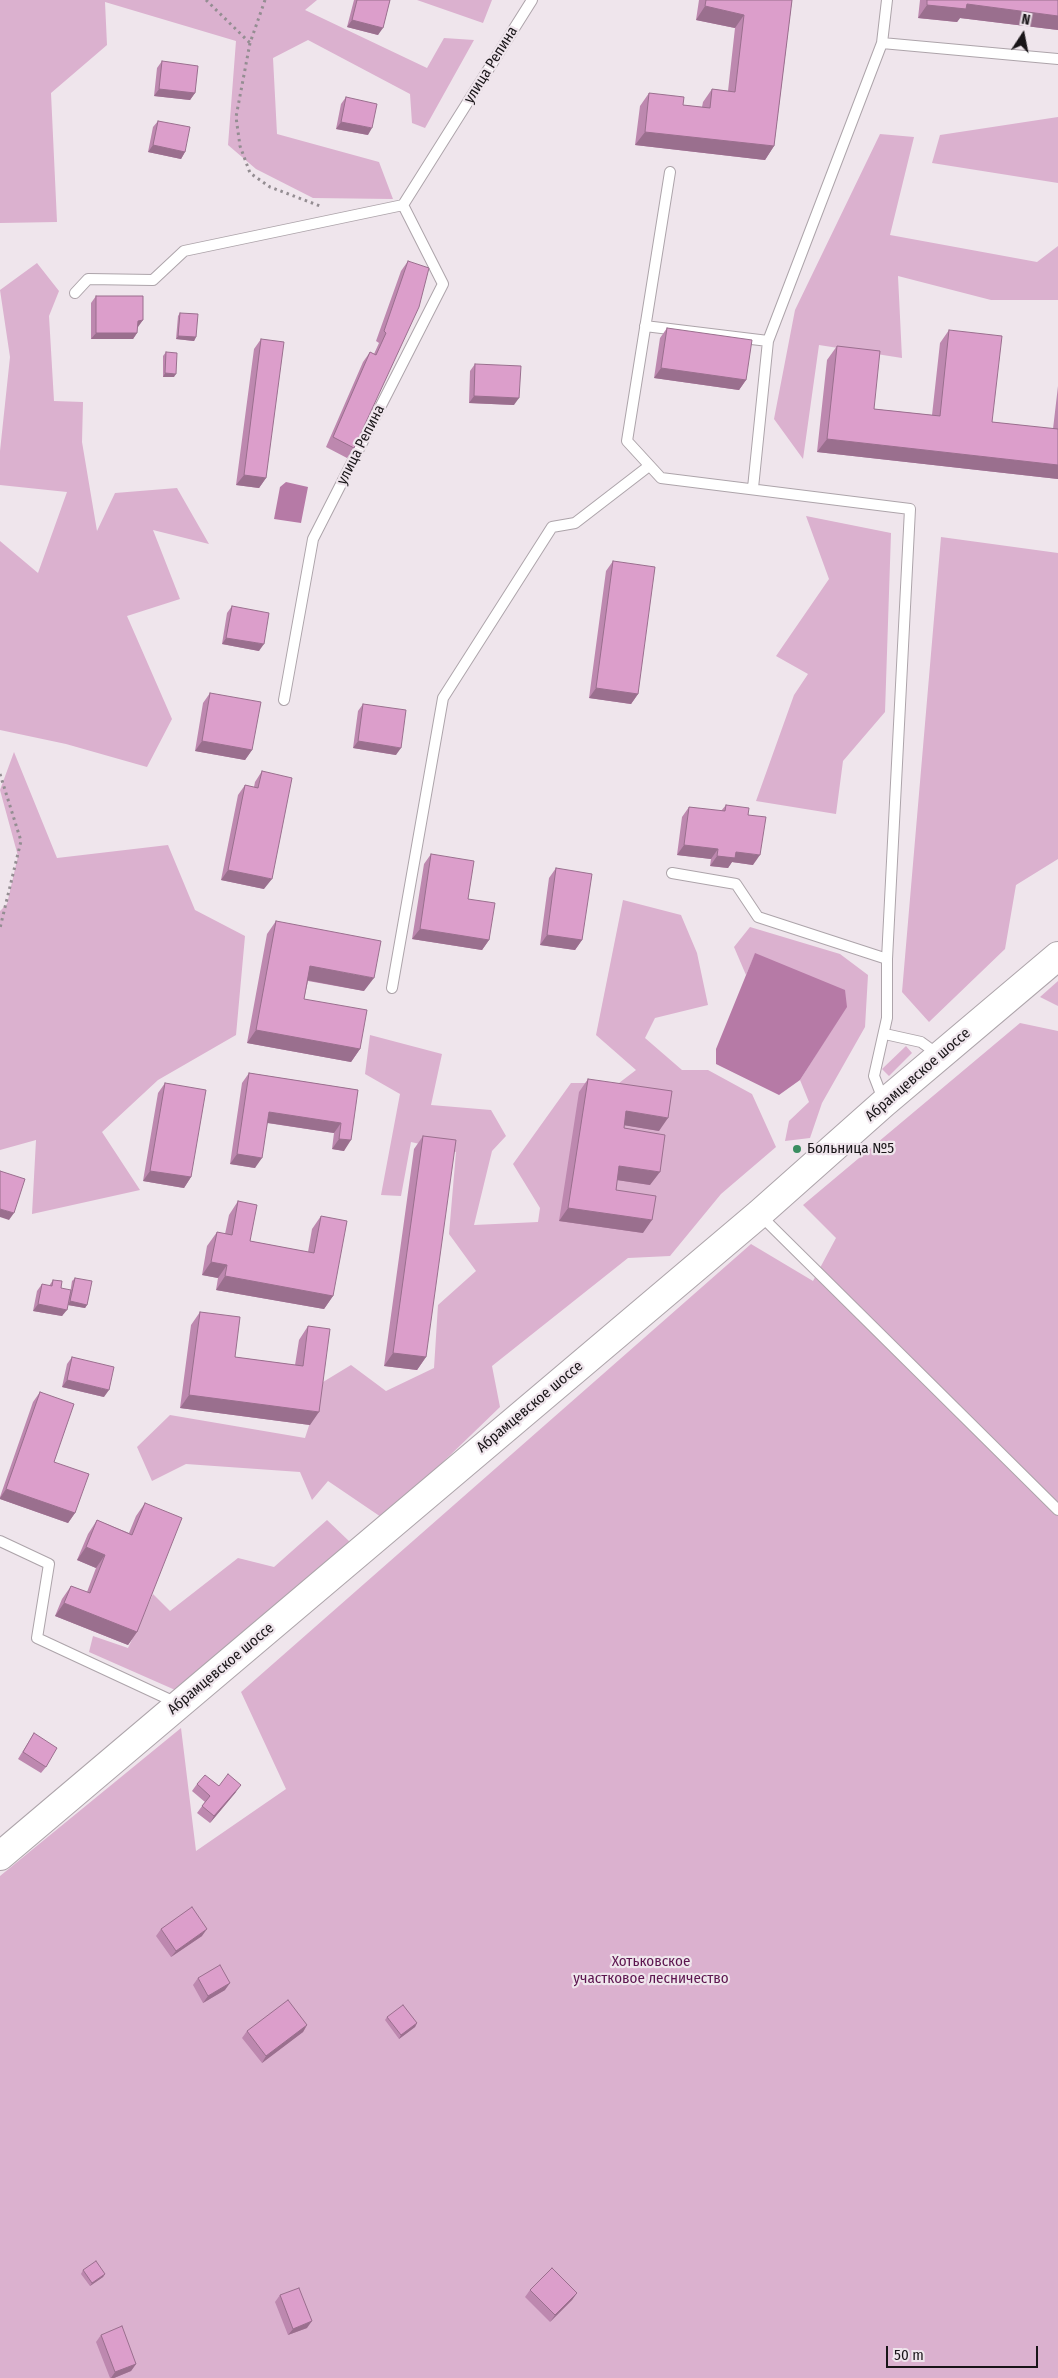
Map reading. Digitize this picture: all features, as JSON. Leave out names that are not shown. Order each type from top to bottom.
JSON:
[{"type":"street","name":"Абрамцевское шоссе","points":[[0,1856],[759,1214],[884,1103],[1058,956]]},
{"type":"lane","name":"улица Репина","points":[[284,700],[313,539],[443,284],[403,205],[532,0]]},
{"type":"lane","points":[[753,488],[768,341],[882,43],[887,0]]},
{"type":"lane","points":[[882,43],[1058,59]]},
{"type":"lane","points":[[670,172],[626,441],[661,478],[910,509],[887,959],[887,1018],[874,1076],[884,1103]]},
{"type":"lane","points":[[75,294],[88,279],[153,280],[184,251],[403,205]]},
{"type":"lane","points":[[645,326],[768,341]]},
{"type":"lane","points":[[392,988],[443,698],[552,527],[575,523],[649,466]]},
{"type":"lane","points":[[672,873],[736,884],[758,917],[887,959]]},
{"type":"lane","points":[[884,1034],[921,1042],[940,1056]]},
{"type":"lane","points":[[759,1214],[1058,1510]]},
{"type":"lane","points":[[0,1541],[49,1564],[37,1638],[180,1704]]},
{"type":"path","points":[[206,0],[250,43]]},
{"type":"path","points":[[265,0],[250,43],[236,116],[240,146],[250,173],[270,188],[348,217]]},
{"type":"path","points":[[0,774],[21,841],[0,928]]},
{"type":"green space","points":[[0,0],[317,0],[305,10],[427,68],[444,38],[474,40],[425,128],[412,123],[410,94],[308,40],[273,58],[277,134],[379,162],[393,199],[313,198],[256,169],[228,145],[236,41],[105,2],[107,45],[51,93],[57,222],[0,223]]},
{"type":"green space","points":[[417,0],[492,0],[483,23]]},
{"type":"green space","points":[[1058,117],[1058,183],[932,163],[940,135]]},
{"type":"green space","points":[[880,134],[914,137],[890,235],[1037,262],[1058,246],[1058,300],[991,300],[898,276],[902,358],[819,345],[803,459],[774,419],[795,310]]},
{"type":"green space","points":[[37,263],[59,291],[49,316],[54,401],[83,402],[82,442],[97,531],[115,493],[177,488],[209,544],[153,530],[180,599],[127,616],[172,719],[147,767],[66,744],[0,730],[0,541],[38,573],[67,492],[0,485],[0,451],[10,357],[0,290]]},
{"type":"green space","points":[[806,516],[891,533],[885,712],[843,761],[836,814],[756,801],[794,695],[808,674],[776,656],[829,579]]},
{"type":"green space","points":[[941,537],[1058,553],[1058,859],[1016,885],[1005,949],[929,1022],[902,992]]},
{"type":"green space","points":[[14,752],[57,858],[168,845],[195,910],[245,936],[236,1035],[158,1080],[102,1132],[140,1190],[32,1214],[36,1140],[0,1150],[0,911],[7,904],[18,856],[0,790]]},
{"type":"green space","points":[[623,900],[681,915],[697,953],[708,1005],[655,1018],[645,1038],[682,1070],[708,1070],[752,1094],[776,1147],[721,1194],[670,1256],[628,1258],[492,1366],[500,1407],[384,1519],[328,1481],[312,1500],[300,1472],[186,1464],[152,1481],[137,1447],[170,1415],[305,1438],[323,1382],[351,1365],[386,1391],[434,1368],[438,1305],[476,1271],[449,1234],[456,1152],[411,1142],[401,1196],[381,1195],[400,1094],[365,1074],[370,1035],[442,1054],[431,1105],[491,1110],[506,1136],[492,1151],[474,1225],[538,1222],[540,1208],[513,1164],[571,1083],[619,1083],[636,1070],[596,1035]]},
{"type":"green space","points":[[750,927],[840,954],[868,975],[865,1027],[822,1103],[810,1138],[785,1141],[789,1121],[809,1102],[800,1080],[846,1007],[755,954],[746,975],[734,947]]},
{"type":"green space","points":[[1058,981],[1058,1006],[1040,997]]},
{"type":"green space","name":"Хотьковское участковое лесничество","points":[[1020,1023],[1058,1031],[1058,2378],[0,2378],[0,1876],[181,1728],[196,1851],[286,1789],[241,1692],[751,1244],[813,1281],[836,1238],[803,1205]]},
{"type":"green space","points":[[906,1046],[912,1053],[889,1076],[882,1069]]},
{"type":"green space","points":[[327,1520],[351,1543],[182,1693],[89,1652],[93,1636],[128,1648],[153,1594],[170,1611],[238,1558],[274,1567]]},
{"type":"shaded area","points":[[286,482],[308,487],[301,523],[274,519],[280,487]]},
{"type":"shaded area","points":[[755,953],[845,990],[847,1007],[800,1080],[779,1095],[716,1064],[716,1049]]},
{"type":"building","points":[[357,0],[390,0],[383,28],[352,20]]},
{"type":"building","points":[[706,0],[792,0],[774,146],[645,132],[649,93],[684,97],[683,105],[710,108],[712,89],[735,92],[744,15],[705,6]]},
{"type":"building","points":[[927,0],[1058,0],[1058,16],[967,4],[966,9],[927,5]]},
{"type":"building","points":[[162,61],[198,66],[195,93],[159,89]]},
{"type":"building","points":[[346,97],[377,104],[372,128],[341,122]]},
{"type":"building","points":[[158,121],[190,127],[185,152],[153,145]]},
{"type":"building","points":[[408,261],[429,268],[419,307],[354,448],[333,437],[370,352],[376,355],[386,333],[384,331]]},
{"type":"building","points":[[96,296],[143,296],[143,320],[138,321],[137,333],[96,333]]},
{"type":"building","points":[[180,313],[198,314],[196,337],[178,336]]},
{"type":"building","points":[[667,328],[752,340],[746,380],[661,368]]},
{"type":"building","points":[[949,330],[1002,336],[992,422],[1058,429],[1058,465],[827,439],[837,346],[880,351],[874,409],[940,416]]},
{"type":"building","points":[[261,339],[284,342],[266,478],[244,475]]},
{"type":"building","points":[[166,352],[177,353],[176,374],[165,373]]},
{"type":"building","points":[[475,364],[521,366],[519,398],[474,396]]},
{"type":"building","points":[[613,561],[655,567],[638,694],[596,688]]},
{"type":"building","points":[[232,606],[269,613],[264,644],[226,638]]},
{"type":"building","points":[[210,693],[261,702],[252,750],[202,741]]},
{"type":"building","points":[[363,704],[406,710],[401,748],[358,741]]},
{"type":"building","points":[[262,771],[292,778],[272,879],[228,870],[245,785],[258,788]]},
{"type":"building","points":[[726,805],[749,808],[748,815],[766,817],[760,855],[736,852],[735,858],[717,856],[718,849],[684,845],[689,807],[725,811]]},
{"type":"building","points":[[431,854],[474,861],[468,899],[495,903],[489,940],[420,929]]},
{"type":"building","points":[[556,868],[592,874],[582,940],[547,935]]},
{"type":"building","points":[[276,921],[381,941],[374,978],[310,966],[304,999],[367,1010],[360,1049],[256,1030]]},
{"type":"building","points":[[249,1073],[358,1090],[351,1140],[339,1139],[341,1123],[269,1112],[262,1158],[237,1154]]},
{"type":"building","points":[[588,1079],[672,1091],[668,1118],[626,1111],[624,1128],[665,1135],[660,1172],[619,1166],[616,1190],[656,1196],[652,1220],[568,1208]]},
{"type":"building","points":[[165,1083],[206,1090],[191,1177],[150,1171]]},
{"type":"building","points":[[423,1136],[456,1140],[426,1357],[393,1353]]},
{"type":"building","points":[[0,1171],[25,1179],[14,1213],[0,1209]]},
{"type":"building","points":[[238,1201],[257,1205],[250,1241],[314,1253],[321,1216],[347,1221],[333,1296],[225,1276],[227,1265],[211,1262],[217,1232],[232,1235]]},
{"type":"building","points":[[75,1278],[92,1281],[87,1305],[70,1301]]},
{"type":"building","points":[[53,1280],[62,1281],[61,1288],[71,1290],[67,1310],[38,1304],[42,1284],[52,1286]]},
{"type":"building","points":[[200,1312],[240,1317],[235,1357],[303,1366],[308,1326],[330,1329],[319,1412],[189,1395]]},
{"type":"building","points":[[72,1357],[114,1367],[109,1390],[67,1380]]},
{"type":"building","points":[[40,1392],[74,1404],[54,1462],[89,1474],[75,1513],[6,1489]]},
{"type":"building","points":[[145,1503],[182,1518],[137,1632],[64,1603],[71,1586],[90,1593],[105,1555],[86,1547],[97,1520],[132,1535]]},
{"type":"building","points":[[34,1733],[57,1748],[46,1767],[23,1752]]},
{"type":"building","points":[[228,1774],[241,1785],[214,1816],[202,1806],[210,1796],[197,1784],[205,1775],[219,1786]]},
{"type":"building","points":[[192,1907],[207,1929],[176,1951],[161,1929]]},
{"type":"building","points":[[220,1965],[230,1983],[208,1996],[198,1978]]},
{"type":"building","points":[[288,2000],[307,2025],[266,2056],[247,2031]]},
{"type":"building","points":[[403,2005],[417,2023],[401,2035],[387,2017]]},
{"type":"building","points":[[96,2261],[105,2274],[92,2283],[83,2270]]},
{"type":"building","points":[[552,2268],[577,2293],[555,2315],[530,2290]]},
{"type":"building","points":[[299,2288],[312,2321],[293,2329],[280,2295]]},
{"type":"building","points":[[122,2326],[136,2364],[115,2372],[101,2335]]},
{"type":"place","name":"Больница №5","points":[[797,1149]]}]
